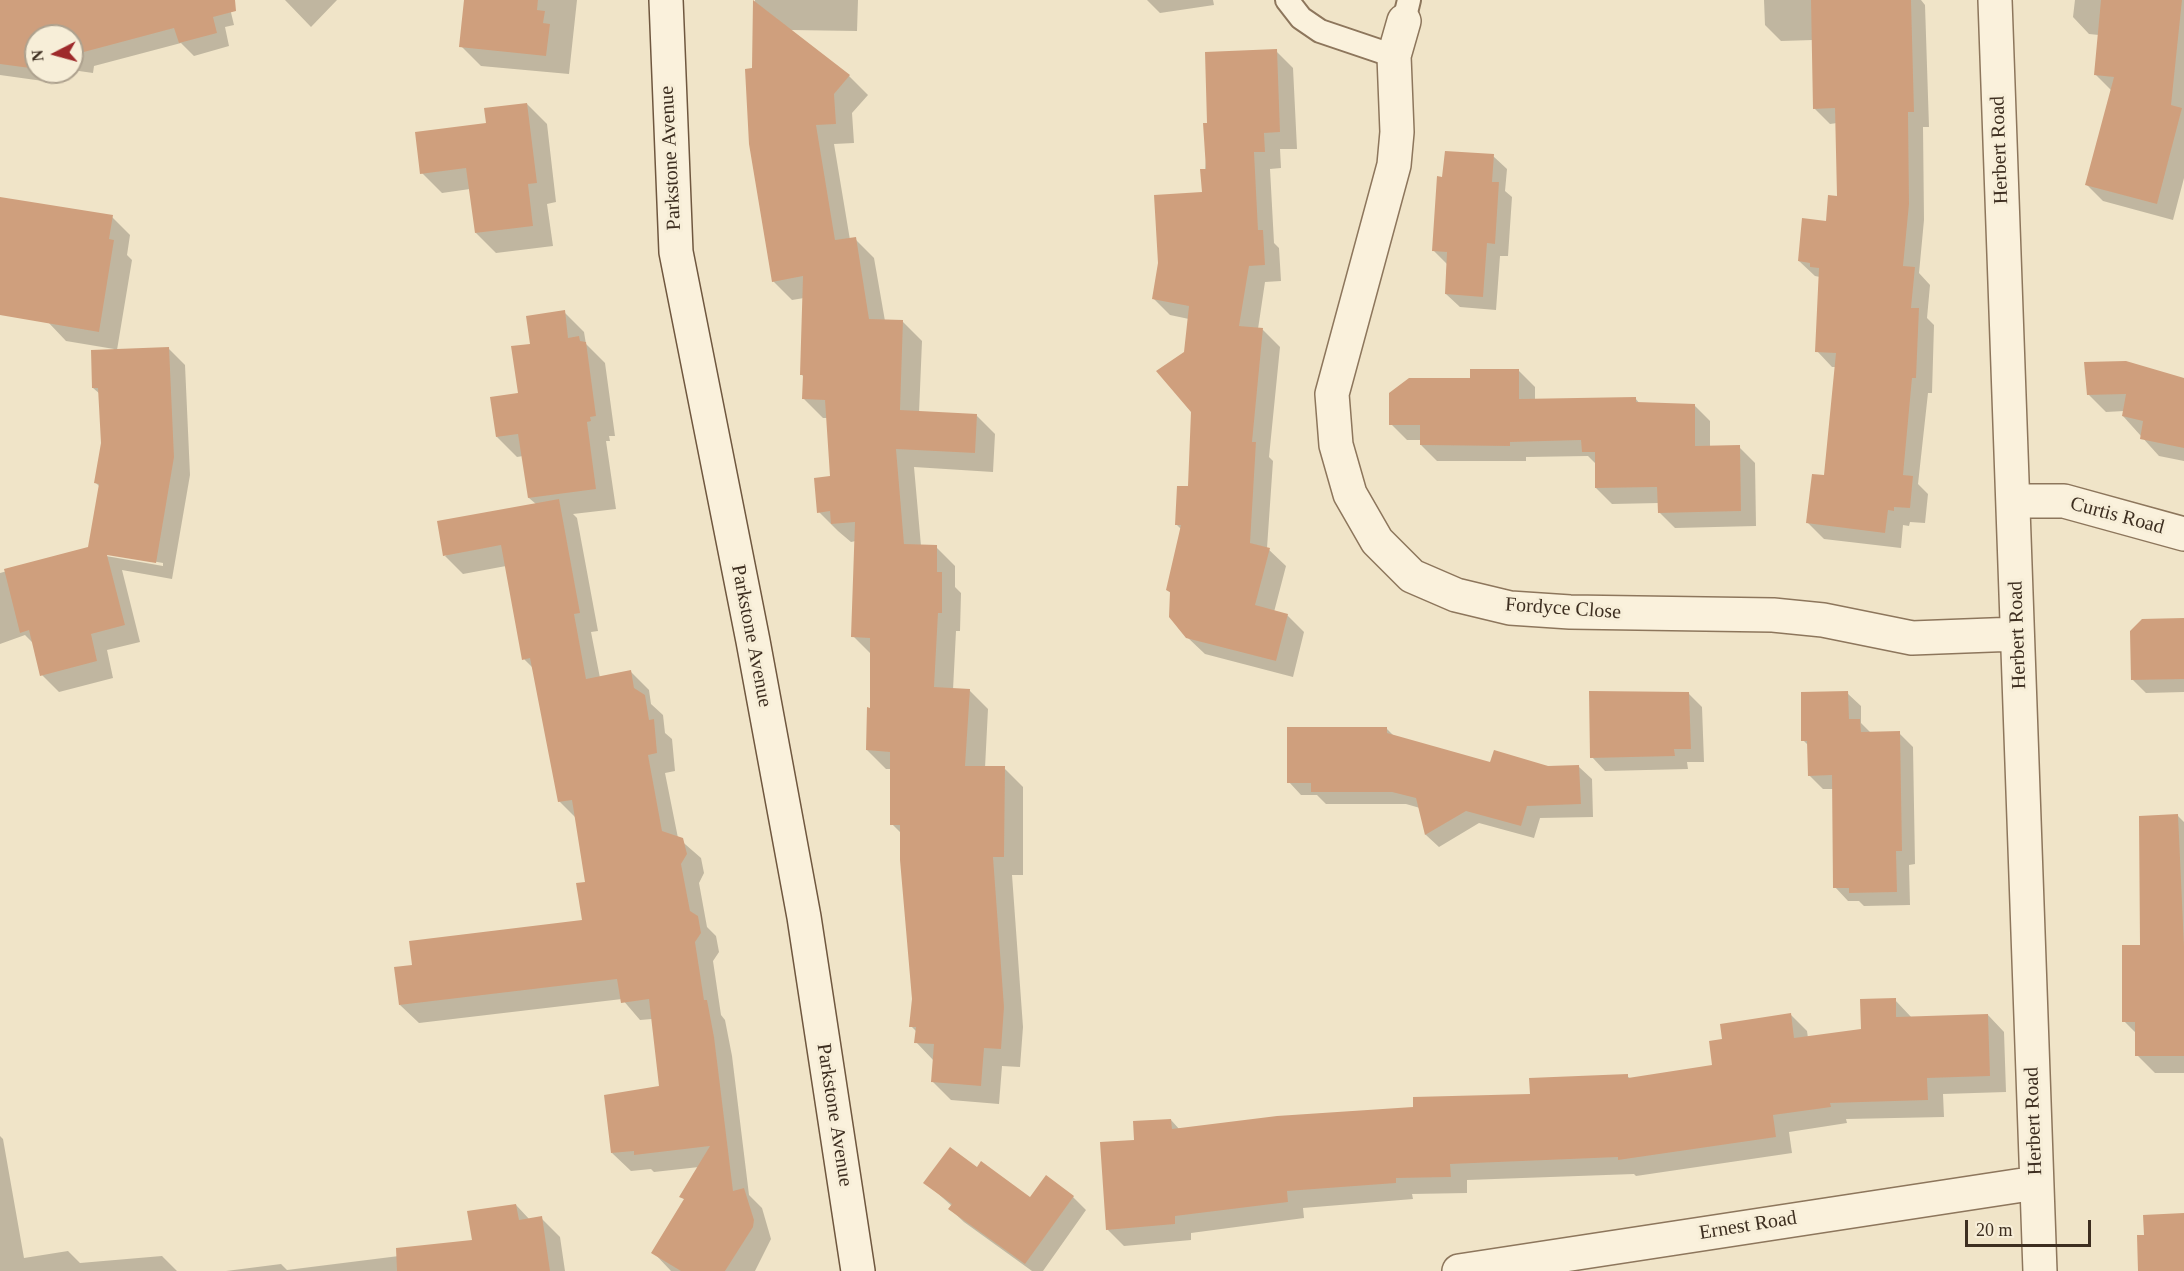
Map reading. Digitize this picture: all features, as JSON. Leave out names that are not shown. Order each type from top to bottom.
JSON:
[{"type":"street","name":"Parkstone Avenue","points":[[666,0],[676,252],[753,641],[804,917],[858,1271]]},
{"type":"street","name":"Herbert Road","points":[[1995,0],[2040,1271]]},
{"type":"street","name":"Fordyce Close","points":[[1406,10],[1394,56],[1396,132],[1394,165],[1332,394],[1336,445],[1350,494],[1377,541],[1412,576],[1456,595],[1510,608],[1570,612],[1773,615],[1823,620],[1912,638],[2017,634]]},
{"type":"street","name":"Curtis Road","points":[[2013,501],[2064,501],[2184,534]]},
{"type":"street","name":"Ernest Road","points":[[1460,1271],[2036,1183]]},
{"type":"lane","points":[[1287,0],[1301,18],[1320,31],[1394,56]]},
{"type":"building","points":[[0,0],[235,0],[236,11],[213,17],[217,33],[179,43],[174,28],[84,52],[84,24],[24,24],[24,67],[0,64]]},
{"type":"building","points":[[464,0],[538,0],[537,10],[545,11],[543,23],[550,24],[546,56],[459,47]]},
{"type":"building","points":[[753,0],[850,75],[834,94],[836,124],[816,125],[835,240],[856,237],[869,319],[903,320],[900,410],[977,414],[975,453],[896,449],[904,544],[937,545],[937,572],[942,572],[942,613],[938,613],[934,687],[970,689],[965,766],[1005,766],[1004,857],[993,857],[1004,1007],[1001,1049],[984,1048],[981,1086],[931,1082],[934,1044],[914,1043],[916,1027],[909,1027],[912,999],[900,860],[900,825],[890,825],[890,752],[866,750],[867,707],[870,708],[870,638],[851,637],[855,522],[831,524],[830,511],[817,513],[814,478],[830,476],[825,400],[802,399],[803,375],[800,375],[803,276],[772,282],[749,144],[745,69],[752,68]]},
{"type":"building","points":[[1811,0],[1911,0],[1914,112],[1908,112],[1909,204],[1903,266],[1915,267],[1911,308],[1919,308],[1916,378],[1912,378],[1903,475],[1913,476],[1910,508],[1894,507],[1894,511],[1888,510],[1885,533],[1806,523],[1812,474],[1824,475],[1836,353],[1815,352],[1819,268],[1810,267],[1810,263],[1798,261],[1802,218],[1826,221],[1828,195],[1837,196],[1835,108],[1813,109]]},
{"type":"building","points":[[2101,0],[2182,0],[2171,105],[2182,108],[2157,204],[2085,185],[2114,77],[2094,75]]},
{"type":"building","points":[[1277,49],[1280,132],[1264,133],[1265,152],[1254,152],[1258,230],[1263,230],[1265,265],[1249,266],[1239,326],[1263,328],[1252,442],[1256,442],[1250,543],[1270,548],[1255,605],[1288,614],[1276,661],[1186,638],[1169,617],[1170,592],[1166,590],[1181,525],[1175,525],[1177,486],[1188,486],[1191,412],[1156,371],[1184,352],[1189,306],[1152,299],[1158,263],[1154,195],[1202,192],[1200,169],[1206,169],[1203,123],[1207,123],[1205,52]]},
{"type":"building","points":[[527,103],[537,183],[528,184],[533,226],[475,233],[466,168],[420,174],[415,132],[486,123],[484,108]]},
{"type":"building","points":[[1445,151],[1494,154],[1492,182],[1499,182],[1495,244],[1487,243],[1483,297],[1445,294],[1447,252],[1432,251],[1437,176],[1442,177]]},
{"type":"building","points":[[0,197],[113,215],[109,239],[114,240],[99,332],[0,315]]},
{"type":"building","points":[[565,310],[568,338],[579,336],[580,341],[586,342],[596,416],[590,417],[591,421],[587,422],[596,489],[528,498],[518,434],[496,437],[490,397],[518,393],[511,346],[530,344],[526,316]]},
{"type":"building","points":[[169,347],[174,457],[156,563],[107,555],[125,625],[91,634],[97,661],[40,676],[29,630],[20,633],[4,569],[88,547],[99,484],[94,483],[101,443],[98,388],[92,388],[91,350]]},
{"type":"building","points":[[2126,361],[2184,378],[2184,448],[2140,439],[2143,421],[2122,416],[2126,394],[2087,395],[2084,362]]},
{"type":"building","points":[[1470,369],[1519,369],[1519,399],[1636,397],[1636,402],[1695,404],[1695,446],[1740,445],[1741,511],[1658,513],[1657,487],[1595,488],[1595,452],[1582,452],[1581,440],[1510,442],[1510,446],[1420,445],[1420,425],[1389,425],[1389,393],[1409,378],[1470,378]]},
{"type":"building","points":[[559,499],[580,613],[574,614],[586,679],[631,670],[634,688],[645,695],[649,720],[654,719],[657,753],[648,755],[662,831],[683,838],[687,854],[681,864],[690,911],[698,916],[701,933],[695,942],[704,1000],[707,1000],[714,1037],[733,1191],[744,1188],[754,1220],[753,1227],[725,1271],[681,1271],[651,1253],[684,1199],[679,1197],[710,1146],[634,1155],[634,1151],[611,1153],[604,1095],[659,1086],[649,999],[621,1003],[617,979],[399,1005],[394,967],[412,965],[409,941],[582,920],[576,883],[585,882],[572,800],[558,802],[530,658],[522,660],[501,545],[443,556],[437,521]]},
{"type":"building","points":[[2184,618],[2184,679],[2131,680],[2130,631],[2142,619]]},
{"type":"building","points":[[1589,691],[1689,692],[1691,749],[1674,749],[1675,756],[1590,758]]},
{"type":"building","points":[[1848,691],[1849,719],[1860,719],[1861,732],[1900,731],[1902,851],[1896,851],[1897,892],[1849,893],[1849,888],[1833,888],[1832,775],[1808,776],[1807,741],[1801,741],[1801,692]]},
{"type":"building","points":[[1287,727],[1387,727],[1387,733],[1490,762],[1494,750],[1548,766],[1579,765],[1581,804],[1527,806],[1521,826],[1466,811],[1425,835],[1416,798],[1392,792],[1311,792],[1311,783],[1287,783]]},
{"type":"building","points":[[2178,814],[2184,946],[2184,1056],[2135,1056],[2135,1022],[2122,1022],[2122,945],[2140,945],[2139,816]]},
{"type":"building","points":[[1896,998],[1896,1017],[1988,1014],[1990,1076],[1927,1078],[1928,1100],[1830,1103],[1831,1107],[1773,1115],[1776,1137],[1618,1160],[1618,1157],[1450,1164],[1451,1177],[1396,1178],[1396,1183],[1287,1191],[1288,1202],[1175,1216],[1175,1224],[1106,1230],[1100,1142],[1134,1140],[1133,1121],[1171,1119],[1172,1129],[1277,1116],[1413,1107],[1413,1097],[1530,1094],[1529,1078],[1628,1074],[1628,1078],[1712,1065],[1709,1041],[1722,1039],[1720,1024],[1791,1013],[1794,1038],[1861,1029],[1860,999]]},
{"type":"building","points":[[950,1147],[977,1167],[981,1161],[1030,1197],[1046,1175],[1074,1196],[1025,1264],[948,1209],[952,1204],[923,1183]]},
{"type":"building","points":[[516,1204],[519,1220],[542,1216],[550,1271],[397,1271],[396,1248],[472,1240],[467,1211]]},
{"type":"building","points":[[2184,1213],[2184,1271],[2138,1271],[2137,1235],[2144,1235],[2143,1215]]}]
